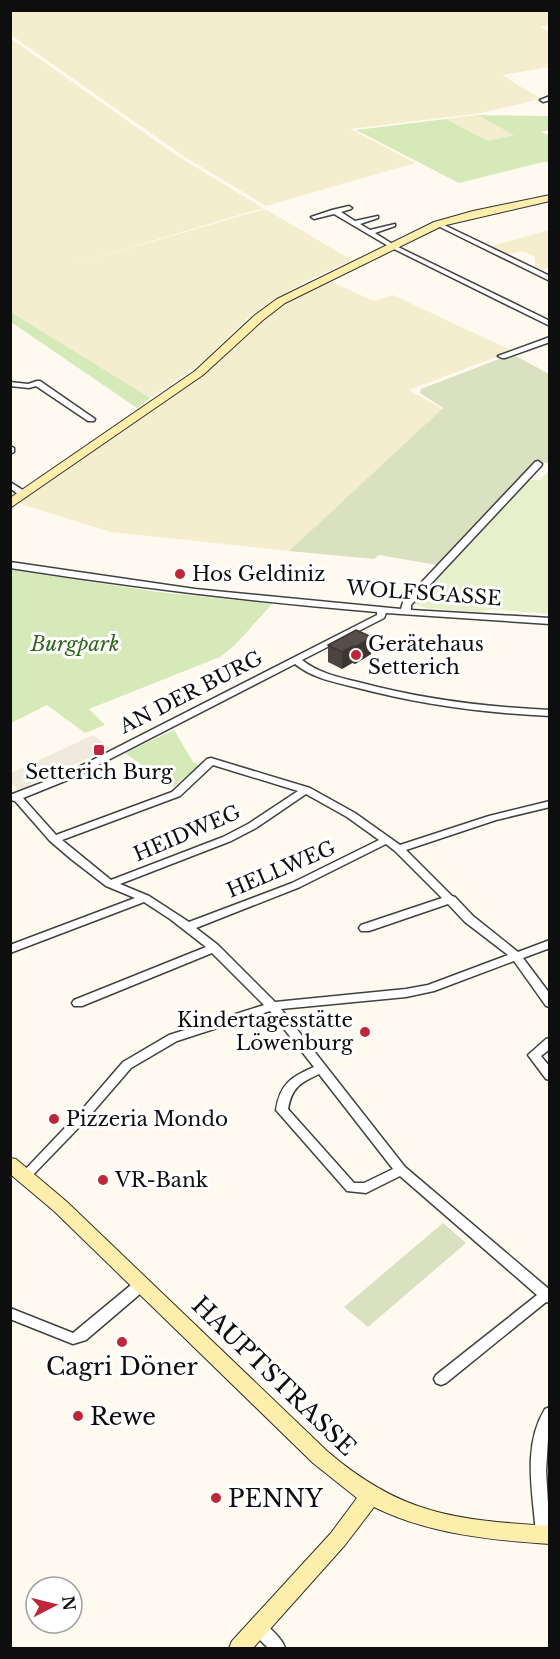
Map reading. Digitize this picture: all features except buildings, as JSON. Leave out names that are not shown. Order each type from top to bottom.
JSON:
[{"type":"street","points":[[10,504],[212,362],[266,310],[438,224],[549,198]]},
{"type":"street","points":[[314,217],[349,208]]},
{"type":"street","points":[[334,211],[392,246],[549,324]]},
{"type":"street","points":[[354,223],[376,217]]},
{"type":"street","points":[[438,224],[549,279]]},
{"type":"street","points":[[369,232],[393,225]]},
{"type":"street","points":[[502,356],[549,339]]},
{"type":"street","points":[[10,384],[29,386],[37,383],[92,419]]},
{"type":"street","points":[[406,611],[405,604],[538,464]]},
{"type":"street","points":[[10,484],[23,494]]},
{"type":"street","name":"WOLFSGASSE","points":[[10,565],[164,587],[382,610],[491,615],[549,621]]},
{"type":"street","name":"AN DER BURG","points":[[14,798],[70,775],[296,660],[381,616],[382,610]]},
{"type":"street","points":[[296,660],[305,668],[329,677],[403,697],[475,709],[549,713]]},
{"type":"street","points":[[54,839],[176,794],[211,761],[306,790],[351,815],[399,849],[469,918],[516,956],[549,1003]]},
{"type":"street","name":"HEIDWEG","points":[[110,884],[227,839],[252,826],[306,790]]},
{"type":"street","points":[[14,798],[54,839],[110,884],[145,898],[189,926],[214,948],[272,1006],[401,1170],[548,1296],[441,1379]]},
{"type":"street","points":[[399,849],[473,824],[549,804]]},
{"type":"street","name":"HELLWEG","points":[[189,926],[296,885],[386,840]]},
{"type":"street","points":[[10,949],[145,898]]},
{"type":"street","points":[[365,928],[451,898]]},
{"type":"street","points":[[18,1169],[83,1116],[127,1065],[173,1038],[272,1006],[406,993],[430,988],[549,944]]},
{"type":"street","points":[[78,1003],[214,948]]},
{"type":"street","points":[[549,1042],[534,1055],[549,1076]]},
{"type":"street","points":[[321,1069],[293,1081],[283,1096],[282,1110],[351,1188],[366,1188],[401,1170]]},
{"type":"street","name":"HAUPTSTRASSE","points":[[18,1169],[142,1284],[320,1458],[353,1485],[371,1496],[411,1513],[452,1525],[546,1534]]},
{"type":"street","points":[[10,1313],[73,1339],[81,1336],[142,1284]]},
{"type":"street","points":[[546,1534],[545,1480],[540,1435],[549,1413]]},
{"type":"street","points":[[240,1648],[338,1539],[371,1496]]},
{"type":"street","points":[[258,1627],[278,1648]]},
{"type":"shaded area","points":[[11,10],[549,11],[549,25],[540,27],[549,31],[549,67],[502,75],[541,99],[481,113],[351,129],[415,163],[266,206],[186,158],[11,35]]},
{"type":"shaded area","points":[[10,38],[173,153],[263,208],[65,267],[265,209],[352,260],[303,283],[264,306],[251,315],[203,362],[150,398],[11,312]]},
{"type":"shaded area","points":[[477,115],[515,135],[488,141],[446,119]]},
{"type":"shaded area","points":[[549,230],[549,267],[542,270],[535,267],[535,257],[522,251],[506,255],[488,247]]},
{"type":"shaded area","points":[[327,280],[374,301],[393,295],[512,351],[409,390],[442,409],[289,551],[111,532],[17,503],[213,367],[271,310]]},
{"type":"shaded area","points":[[93,735],[110,748],[19,790],[11,782],[11,773]]},
{"type":"green space","points":[[477,115],[549,116],[549,130],[541,132],[549,135],[549,162],[459,183],[356,130],[446,119],[488,141],[514,135]]},
{"type":"green space","points":[[10,312],[150,398],[137,408],[11,322]]},
{"type":"green space","points":[[512,354],[549,374],[549,463],[536,462],[437,565],[379,555],[374,559],[289,551],[443,408],[420,393],[421,389]]},
{"type":"green space","points":[[549,471],[549,614],[492,609],[478,612],[427,608],[411,603],[529,480],[540,480]]},
{"type":"green space","name":"Burgpark","points":[[11,570],[158,592],[272,604],[235,645],[220,657],[89,709],[105,725],[85,733],[47,705],[11,723]]},
{"type":"green space","points":[[174,730],[193,762],[199,765],[173,787],[125,753]]},
{"type":"green space","points":[[443,1223],[466,1243],[368,1327],[344,1307]]},
{"type":"place","name":"Hos Geldiniz","points":[[180,574]]},
{"type":"place","name":"Gerätehaus Setterich","points":[[356,655]]},
{"type":"place","name":"Setterich Burg","points":[[99,750]]},
{"type":"place","name":"Kindertagesstätte Löwenburg","points":[[365,1032]]},
{"type":"place","name":"Pizzeria Mondo","points":[[54,1119]]},
{"type":"place","name":"VR-Bank","points":[[103,1180]]},
{"type":"place","name":"Cagri Döner","points":[[122,1342]]},
{"type":"place","name":"Rewe","points":[[78,1416]]},
{"type":"place","name":"PENNY","points":[[216,1498]]}]
